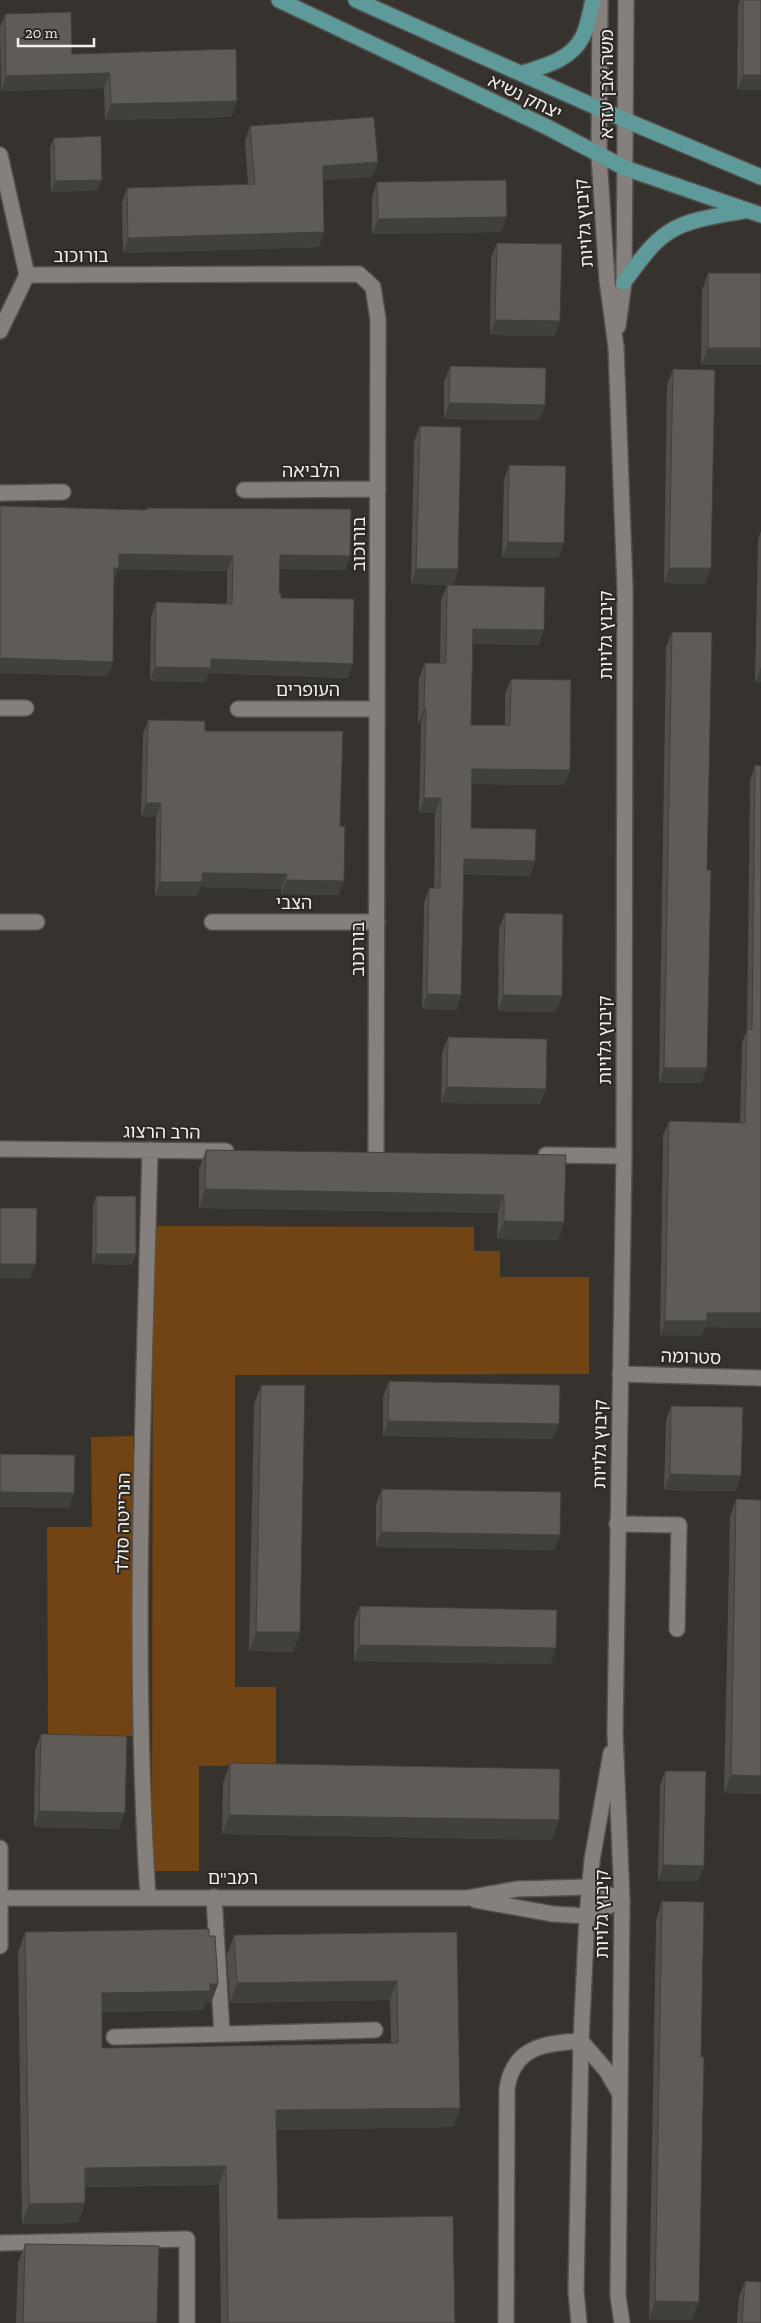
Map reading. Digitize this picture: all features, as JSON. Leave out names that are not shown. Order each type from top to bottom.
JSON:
[{"type":"main road","name":"יצחק נשיא","points":[[279,0],[546,127],[625,168],[761,215]]},
{"type":"main road","name":"יצחק נשיא","points":[[356,0],[626,120],[761,177]]},
{"type":"main road","points":[[523,73],[568,56],[582,38],[594,0]]},
{"type":"main road","points":[[624,282],[645,254],[669,232],[706,218],[746,210]]},
{"type":"street","name":"משה אבן עזרא","points":[[599,156],[600,0]]},
{"type":"street","name":"משה אבן עזרא","points":[[625,168],[626,0]]},
{"type":"street","points":[[0,155],[27,275],[0,331]]},
{"type":"street","name":"קיבוץ גלויות","points":[[599,156],[607,280],[616,347],[625,589],[624,1156],[615,1732],[622,1900],[618,2296],[622,2323]]},
{"type":"street","name":"קיבוץ גלויות","points":[[616,347],[624,282],[625,168]]},
{"type":"street","name":"בורוכוב","points":[[27,275],[359,274],[373,286],[378,319],[377,922],[381,1153],[357,1153]]},
{"type":"street","name":"הלביאה","points":[[244,490],[378,489]]},
{"type":"street","points":[[0,493],[63,492]]},
{"type":"street","points":[[0,708],[26,708]]},
{"type":"street","name":"העופרים","points":[[238,709],[378,709]]},
{"type":"street","points":[[0,922],[36,922]]},
{"type":"street","name":"הצבי","points":[[212,922],[377,922]]},
{"type":"street","name":"הרב הרצוג","points":[[0,1148],[238,1151]]},
{"type":"street","name":"הנרייטה סולד","points":[[148,1897],[144,1840],[139,1613],[150,1150]]},
{"type":"street","points":[[534,1155],[624,1156]]},
{"type":"street","name":"סטרומה","points":[[620,1374],[761,1378]]},
{"type":"street","points":[[617,1524],[680,1525],[677,1629]]},
{"type":"street","name":"קיבוץ גלויות","points":[[579,2323],[576,2291],[581,2041],[587,1916],[597,1822],[615,1732]]},
{"type":"street","points":[[0,1848],[0,1946]]},
{"type":"street","name":"רמב\"ם","points":[[467,1898],[517,1889],[590,1886],[622,1900]]},
{"type":"street","points":[[214,1896],[222,2034]]},
{"type":"street","name":"רמב\"ם","points":[[0,1898],[214,1896],[467,1898],[544,1912],[587,1916],[622,1900]]},
{"type":"street","points":[[114,2037],[375,2030]]},
{"type":"street","name":"קיבוץ גלויות","points":[[581,2041],[606,2070],[620,2095]]},
{"type":"street","points":[[506,2323],[507,2089],[509,2075],[515,2063],[524,2054],[558,2042],[581,2041]]},
{"type":"street","points":[[0,2243],[187,2239],[187,2323]]},
{"type":"shaded area","points":[[153,1226],[474,1227],[474,1251],[500,1251],[500,1277],[589,1277],[589,1374],[235,1375],[235,1687],[276,1687],[276,1765],[199,1766],[199,1871],[152,1871]]},
{"type":"shaded area","points":[[133,1436],[134,1736],[48,1737],[47,1527],[92,1527],[91,1437]]},
{"type":"building","points":[[743,0],[761,0],[761,75],[743,75]]},
{"type":"building","points":[[71,12],[72,54],[236,49],[237,101],[111,104],[110,73],[6,76],[5,14]]},
{"type":"building","points":[[374,117],[378,162],[323,166],[324,232],[128,238],[127,188],[255,184],[250,126]]},
{"type":"building","points":[[101,136],[102,180],[55,181],[54,138]]},
{"type":"building","points":[[506,180],[507,217],[378,219],[377,182]]},
{"type":"building","points":[[497,243],[562,244],[560,321],[495,320]]},
{"type":"building","points":[[708,273],[761,273],[761,348],[708,348]]},
{"type":"building","points":[[450,366],[546,368],[545,405],[449,403]]},
{"type":"building","points":[[673,369],[715,370],[711,568],[669,568]]},
{"type":"building","points":[[420,426],[461,427],[458,569],[416,569]]},
{"type":"building","points":[[509,465],[566,466],[564,543],[508,542]]},
{"type":"building","points":[[0,506],[147,510],[147,508],[351,509],[350,556],[280,555],[279,593],[281,593],[281,598],[354,599],[353,664],[211,659],[211,668],[155,667],[156,602],[232,604],[233,556],[119,554],[119,568],[114,568],[113,662],[0,658]]},
{"type":"building","points":[[447,585],[545,587],[544,630],[473,629],[471,725],[510,725],[511,679],[571,680],[570,770],[472,769],[471,828],[536,829],[535,861],[464,859],[461,995],[427,994],[429,888],[440,888],[441,798],[424,798],[425,663],[446,663]]},
{"type":"building","points":[[672,632],[712,632],[707,870],[711,870],[707,1068],[664,1068]]},
{"type":"building","points":[[148,720],[205,721],[205,731],[343,731],[340,826],[345,826],[344,881],[286,880],[287,874],[202,873],[202,882],[160,882],[161,803],[146,803]]},
{"type":"building","points":[[755,765],[761,766],[761,1313],[707,1313],[707,1321],[665,1321],[669,1121],[745,1123],[747,1029],[752,1029]]},
{"type":"building","points":[[505,913],[563,914],[562,996],[503,995]]},
{"type":"building","points":[[448,1037],[547,1039],[546,1089],[447,1087]]},
{"type":"building","points":[[206,1150],[566,1155],[564,1222],[504,1221],[504,1195],[205,1189]]},
{"type":"building","points":[[96,1196],[136,1196],[136,1254],[96,1254]]},
{"type":"building","points":[[0,1208],[37,1208],[36,1264],[0,1264]]},
{"type":"building","points":[[389,1381],[560,1385],[559,1424],[388,1421]]},
{"type":"building","points":[[261,1385],[305,1385],[300,1632],[256,1632]]},
{"type":"building","points":[[671,1406],[743,1407],[741,1476],[670,1474]]},
{"type":"building","points":[[0,1454],[75,1455],[74,1493],[0,1492]]},
{"type":"building","points":[[382,1489],[561,1492],[560,1535],[381,1532]]},
{"type":"building","points":[[736,1499],[761,1500],[761,1776],[731,1775]]},
{"type":"building","points":[[360,1606],[557,1610],[556,1648],[359,1645]]},
{"type":"building","points":[[41,1734],[127,1736],[125,1813],[39,1811]]},
{"type":"building","points":[[230,1763],[560,1769],[559,1820],[229,1815]]},
{"type":"building","points":[[665,1771],[706,1771],[704,1866],[663,1865]]},
{"type":"building","points":[[662,1901],[704,1902],[701,2057],[704,2057],[699,2302],[655,2301]]},
{"type":"building","points":[[209,1929],[209,1936],[215,1936],[218,1984],[210,1984],[210,1991],[102,1993],[102,2048],[398,2043],[397,1981],[237,1983],[234,1935],[457,1932],[460,2108],[276,2110],[278,2219],[453,2216],[455,2323],[228,2323],[226,2166],[85,2168],[85,2203],[29,2204],[25,1932]]},
{"type":"building","points":[[25,2244],[159,2246],[157,2323],[23,2323]]},
{"type":"building","points":[[745,2281],[761,2282],[761,2323],[742,2323]]}]
